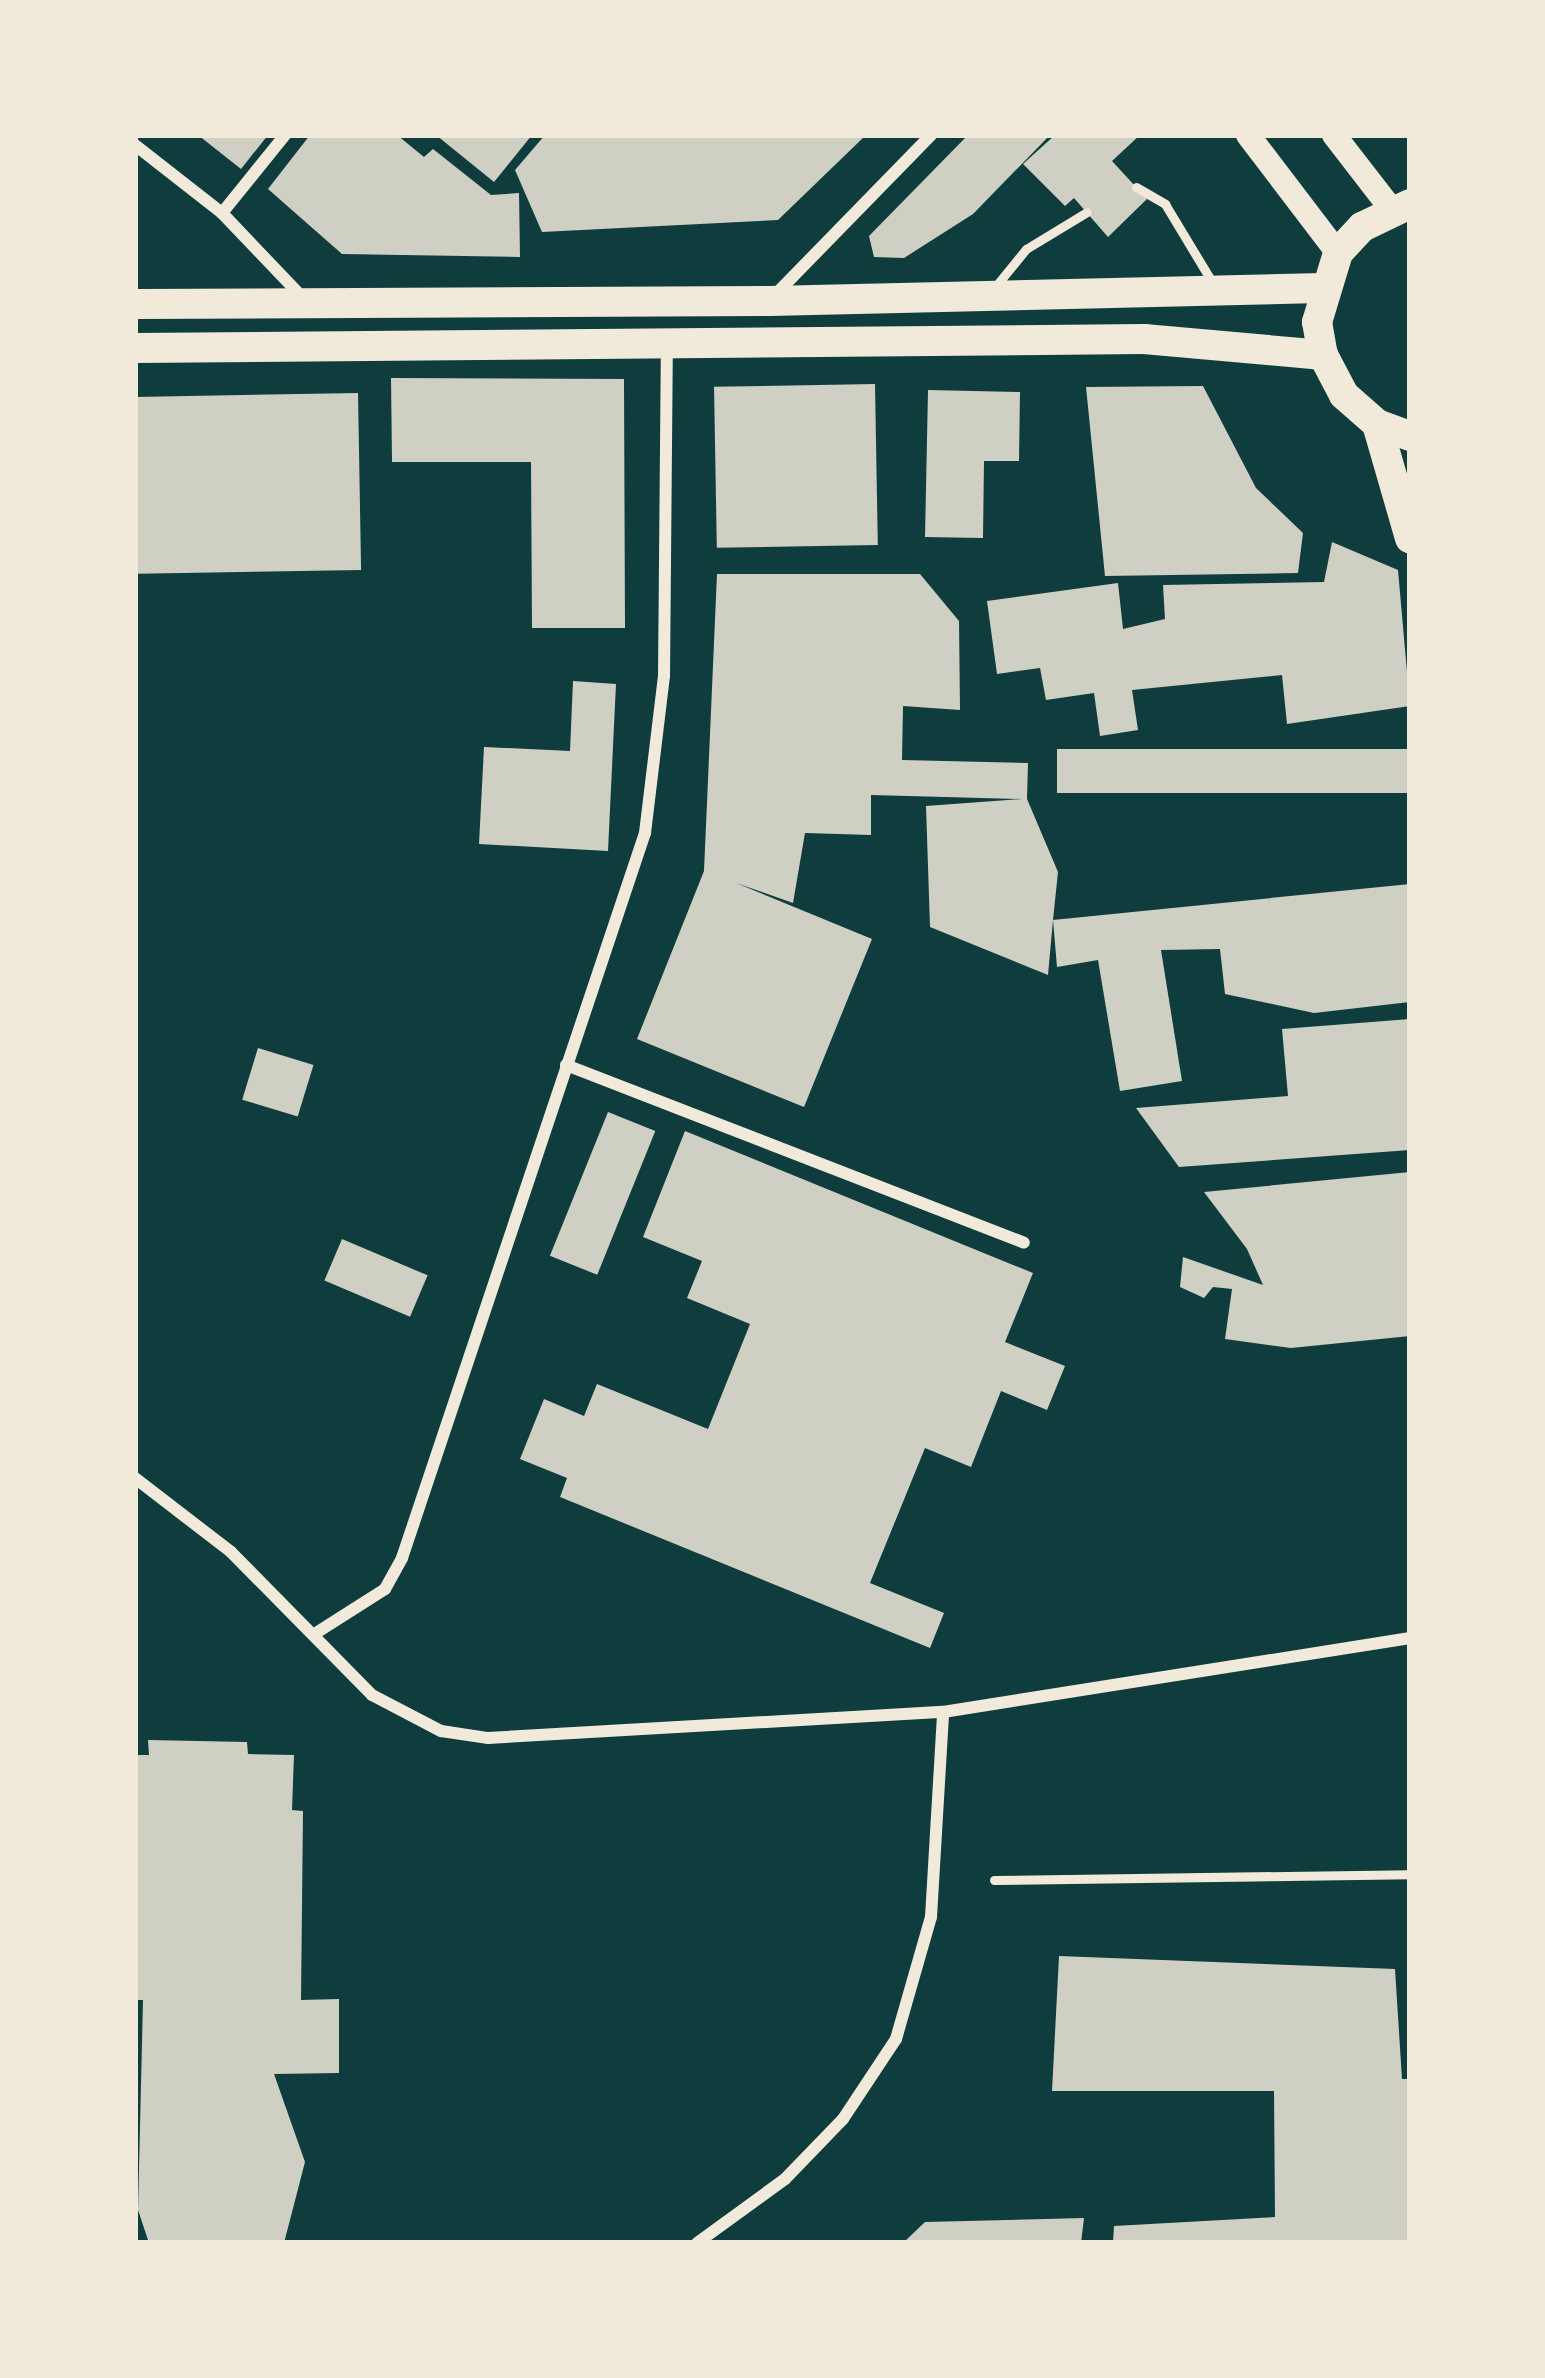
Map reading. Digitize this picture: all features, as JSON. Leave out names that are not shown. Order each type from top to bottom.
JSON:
[{"type":"main road","points":[[1248,135],[1338,253]]},
{"type":"main road","points":[[1334,135],[1401,207],[1338,253],[1322,288],[1323,355],[1344,394],[1377,424],[1410,436]]},
{"type":"main road","points":[[135,304],[770,301],[1322,288]]},
{"type":"main road","points":[[135,348],[667,348],[1144,339],[1323,355]]},
{"type":"main road","points":[[1377,424],[1410,538]]},
{"type":"street","points":[[221,213],[285,135]]},
{"type":"street","points":[[770,301],[932,135]]},
{"type":"street","points":[[135,146],[221,213],[308,304]]},
{"type":"street","points":[[316,1633],[385,1589],[402,1558],[633,873],[652,790],[664,676],[667,348]]},
{"type":"street","points":[[566,1065],[1024,1243]]},
{"type":"street","points":[[135,1478],[196,1521],[404,1716],[488,1738],[943,1712],[1410,1638]]},
{"type":"street","points":[[697,2243],[814,2150],[896,2038],[931,1917],[943,1712]]},
{"type":"lane","points":[[1136,187],[1165,203],[1218,291]]},
{"type":"lane","points":[[991,293],[1026,249],[1087,212]]},
{"type":"lane","points":[[994,1880],[1410,1874]]},
{"type":"building","points":[[198,135],[268,135],[241,169]]},
{"type":"building","points":[[310,135],[397,135],[424,157],[433,149],[491,195],[519,193],[520,257],[342,254],[268,189]]},
{"type":"building","points":[[436,135],[532,135],[494,182]]},
{"type":"building","points":[[545,135],[866,135],[778,220],[542,232],[515,170]]},
{"type":"building","points":[[968,135],[1050,135],[973,214],[904,258],[874,257],[869,236]]},
{"type":"building","points":[[1055,135],[1140,135],[1112,161],[1147,199],[1108,237],[1074,198],[1065,206],[1023,164]]},
{"type":"building","points":[[391,378],[624,379],[625,628],[532,628],[531,462],[392,462]]},
{"type":"building","points":[[875,384],[878,545],[717,548],[714,387]]},
{"type":"building","points":[[1203,386],[1256,488],[1303,533],[1298,573],[1105,576],[1086,387]]},
{"type":"building","points":[[928,390],[1020,392],[1019,461],[984,461],[983,538],[925,537]]},
{"type":"building","points":[[358,393],[361,570],[138,574],[135,397]]},
{"type":"building","points":[[1332,542],[1398,570],[1410,706],[1287,724],[1282,675],[1132,690],[1138,730],[1100,736],[1094,693],[1046,700],[1040,668],[997,674],[987,601],[1118,583],[1123,629],[1165,619],[1163,585],[1324,582]]},
{"type":"building","points":[[717,574],[920,574],[959,621],[960,710],[903,706],[902,760],[1028,763],[1027,799],[1058,872],[1048,975],[930,927],[926,806],[1022,799],[871,795],[871,835],[805,833],[793,903],[736,883],[872,939],[804,1107],[637,1039],[704,871]]},
{"type":"building","points":[[573,681],[616,684],[608,851],[479,844],[484,747],[570,751]]},
{"type":"building","points":[[1057,749],[1410,749],[1410,793],[1057,793]]},
{"type":"building","points":[[1410,884],[1410,1002],[1314,1013],[1225,994],[1220,949],[1161,950],[1182,1081],[1120,1091],[1098,960],[1057,967],[1053,920]]},
{"type":"building","points":[[1410,1019],[1410,1150],[1179,1167],[1136,1108],[1288,1096],[1282,1029]]},
{"type":"building","points":[[258,1048],[313,1065],[298,1117],[242,1100]]},
{"type":"building","points":[[608,1112],[655,1131],[597,1275],[550,1256]]},
{"type":"building","points":[[685,1131],[1033,1273],[1005,1342],[1065,1366],[1047,1410],[1001,1391],[971,1467],[925,1448],[870,1583],[944,1613],[930,1648],[560,1497],[567,1478],[520,1459],[544,1399],[584,1416],[597,1384],[708,1429],[750,1324],[687,1298],[702,1261],[643,1237]]},
{"type":"building","points":[[1410,1172],[1410,1336],[1291,1348],[1225,1339],[1232,1289],[1213,1287],[1204,1298],[1180,1287],[1183,1257],[1263,1285],[1247,1249],[1204,1192]]},
{"type":"building","points":[[342,1239],[428,1275],[410,1317],[324,1280]]},
{"type":"building","points":[[148,1740],[247,1742],[248,1754],[294,1755],[292,1810],[303,1811],[301,2000],[339,1999],[339,2073],[274,2074],[305,2162],[284,2243],[149,2243],[138,2210],[143,2000],[135,2000],[135,1755],[149,1755]]},
{"type":"building","points":[[1059,1956],[1395,1969],[1402,2079],[1410,2079],[1410,2243],[1113,2243],[1114,2226],[1275,2217],[1274,2091],[1052,2091]]},
{"type":"building","points":[[1084,2218],[1081,2243],[903,2243],[925,2222]]}]
